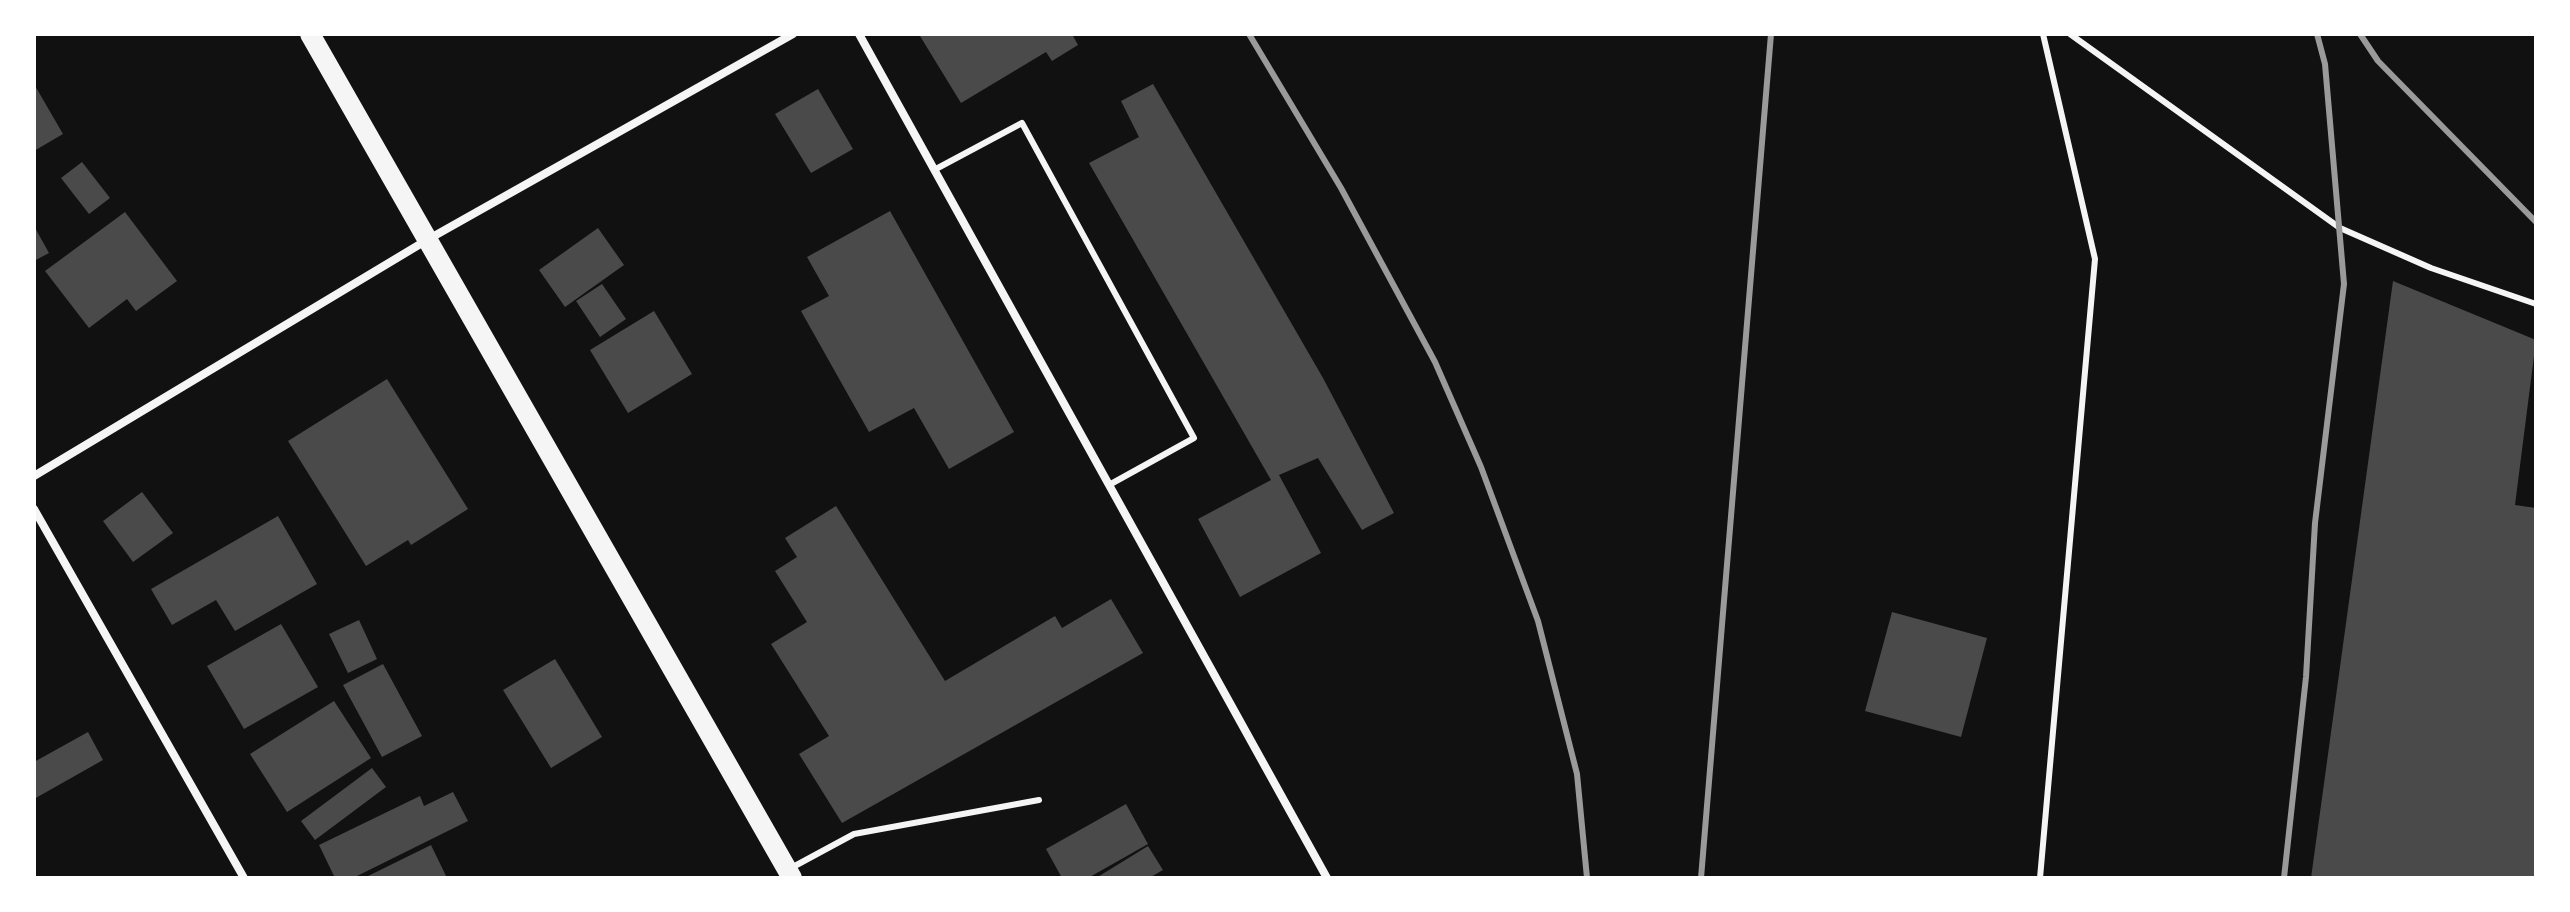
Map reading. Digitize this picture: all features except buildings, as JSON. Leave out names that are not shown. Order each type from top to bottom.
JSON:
[{"type":"main road","points":[[310,34],[790,874]]},
{"type":"street","points":[[34,476],[427,240],[793,34]]},
{"type":"street","points":[[859,34],[1327,878]]},
{"type":"street","points":[[34,509],[244,878]]},
{"type":"lane","points":[[2040,878],[2095,259],[2043,34]]},
{"type":"lane","points":[[2070,34],[2340,228],[2431,268],[2536,304]]},
{"type":"lane","points":[[934,170],[1022,123],[1194,438],[1109,485]]},
{"type":"lane","points":[[790,874],[854,834],[1039,800]]},
{"type":"railway","points":[[1249,34],[1341,188],[1435,362],[1481,467],[1538,621],[1577,774],[1587,878]]},
{"type":"railway","points":[[1701,878],[1771,34]]},
{"type":"railway","points":[[2284,878],[2306,677],[2315,523],[2344,284],[2325,64],[2317,34]]},
{"type":"railway","points":[[2360,34],[2378,61],[2536,222]]}]
